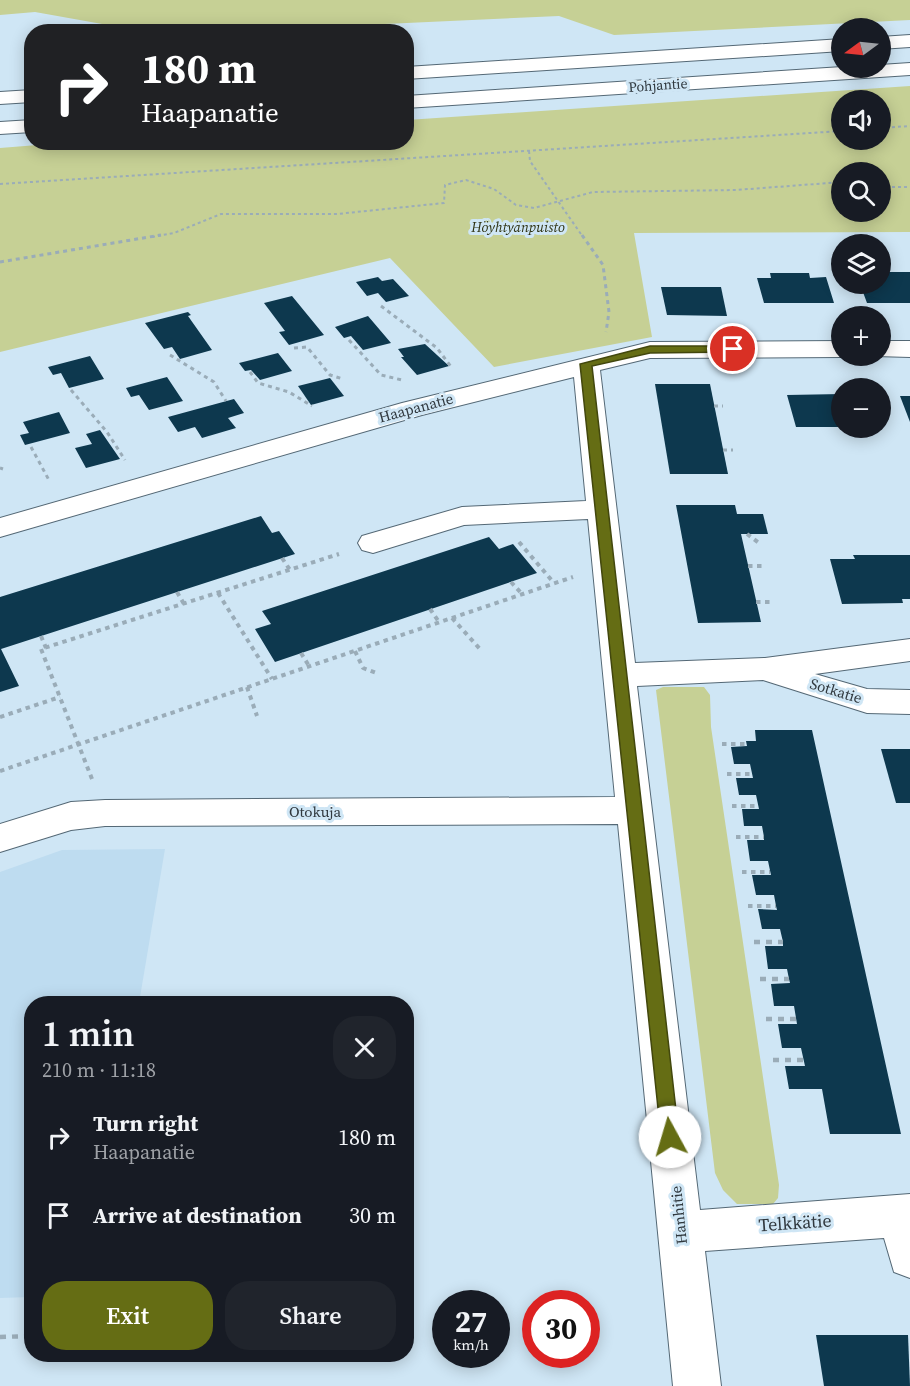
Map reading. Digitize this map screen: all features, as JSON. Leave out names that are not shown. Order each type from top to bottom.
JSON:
[{"type":"main road","points":[[891,42],[910,41]]},
{"type":"main road","name":"Pohjantie","points":[[414,72],[831,46]]},
{"type":"main road","name":"Pohjantie","points":[[414,101],[910,69]]},
{"type":"main road","points":[[0,98],[24,96]]},
{"type":"main road","points":[[0,128],[24,126]]},
{"type":"main road","name":"Haapanatie","points":[[0,528],[411,409],[650,350],[831,349]]},
{"type":"main road","points":[[891,349],[910,349]]},
{"type":"main road","name":"Hanhitie","points":[[595,362],[601,509],[697,1386]]},
{"type":"main road","points":[[373,543],[436,523],[495,513],[601,509]]},
{"type":"main road","name":"Sotkatie","points":[[620,675],[765,669],[910,650]]},
{"type":"main road","name":"Sotkatie","points":[[765,669],[867,701],[910,702]]},
{"type":"main road","name":"Otokuja","points":[[0,838],[71,816],[105,813],[634,810]]},
{"type":"main road","name":"Telkkätie","points":[[680,1232],[907,1229]]},
{"type":"path","points":[[891,127],[910,126]]},
{"type":"path","points":[[0,184],[831,131]]},
{"type":"path","points":[[528,151],[530,161],[603,265],[609,312],[595,362]]},
{"type":"path","points":[[0,262],[174,234],[221,214],[337,214],[444,203],[445,185],[466,180],[494,189],[516,205],[534,208],[593,192],[736,190],[831,183]]},
{"type":"path","points":[[891,187],[910,187]]},
{"type":"path","points":[[381,306],[437,348],[453,369]]},
{"type":"path","points":[[349,340],[381,375],[404,381]]},
{"type":"path","points":[[294,348],[307,347],[330,375],[343,379]]},
{"type":"path","points":[[171,355],[214,382],[226,401]]},
{"type":"path","points":[[250,372],[258,383],[289,392],[308,405],[319,407]]},
{"type":"path","points":[[71,390],[97,423],[114,438],[140,488]]},
{"type":"path","points":[[714,406],[723,406]]},
{"type":"path","points":[[31,447],[65,509]]},
{"type":"path","points":[[723,450],[733,450]]},
{"type":"path","points":[[495,513],[554,583]]},
{"type":"path","points":[[747,534],[759,543]]},
{"type":"path","points":[[105,813],[42,650],[373,543]]},
{"type":"path","points":[[282,558],[290,570]]},
{"type":"path","points":[[748,566],[765,566]]},
{"type":"path","points":[[0,771],[578,575]]},
{"type":"path","points":[[512,582],[522,594]]},
{"type":"path","points":[[177,592],[184,604]]},
{"type":"path","points":[[218,593],[272,679]]},
{"type":"path","points":[[756,602],[772,602]]},
{"type":"path","points":[[430,609],[439,622]]},
{"type":"path","points":[[452,618],[480,649]]},
{"type":"path","points":[[40,636],[46,648]]},
{"type":"path","points":[[355,651],[363,668],[379,674]]},
{"type":"path","points":[[301,653],[309,666]]},
{"type":"path","points":[[247,687],[257,716]]},
{"type":"path","points":[[0,717],[60,697]]},
{"type":"path","points":[[722,744],[747,744]]},
{"type":"path","points":[[727,774],[752,774]]},
{"type":"path","points":[[732,806],[758,806]]},
{"type":"path","points":[[736,837],[764,837]]},
{"type":"path","points":[[742,872],[770,872]]},
{"type":"path","points":[[748,906],[776,906]]},
{"type":"path","points":[[754,942],[783,942]]},
{"type":"path","points":[[760,979],[789,979]]},
{"type":"path","points":[[766,1019],[796,1019]]},
{"type":"path","points":[[774,1060],[804,1059]]},
{"type":"path","points":[[0,1337],[24,1336]]},
{"type":"shaded area","points":[[165,849],[140,996],[24,996],[24,1297],[0,1298],[0,872],[62,850]]},
{"type":"green space","points":[[0,0],[910,0],[910,20],[831,18],[831,24],[614,35],[559,16],[384,24],[102,24],[35,12],[0,15]]},
{"type":"green space","name":"Höyhtyänpuisto","points":[[910,86],[910,232],[634,233],[652,337],[494,367],[390,258],[0,352],[0,148],[24,146],[24,150],[414,150],[414,120],[831,91],[831,150],[891,150],[891,90],[851,90]]},
{"type":"green space","points":[[663,687],[704,687],[710,695],[711,727],[779,1185],[778,1198],[773,1204],[737,1204],[723,1190],[715,1173],[656,690]]},
{"type":"building","points":[[891,272],[910,272],[910,303],[867,303],[864,294],[891,294]]},
{"type":"building","points":[[770,273],[809,273],[810,278],[826,277],[834,303],[764,303],[757,278],[771,278]]},
{"type":"building","points":[[378,277],[382,281],[393,279],[409,296],[386,302],[378,293],[367,296],[356,282]]},
{"type":"building","points":[[661,287],[721,287],[727,316],[667,315]]},
{"type":"building","points":[[292,296],[324,335],[289,345],[279,332],[285,331],[264,303]]},
{"type":"building","points":[[188,312],[191,315],[188,316],[212,350],[180,359],[172,347],[164,349],[145,323]]},
{"type":"building","points":[[368,316],[391,343],[363,350],[351,336],[344,338],[335,327]]},
{"type":"building","points":[[425,344],[449,366],[417,375],[401,357],[404,357],[398,349]]},
{"type":"building","points":[[278,353],[292,371],[260,380],[251,370],[245,371],[239,363]]},
{"type":"building","points":[[90,356],[104,379],[69,388],[61,373],[53,375],[48,367]]},
{"type":"building","points":[[167,377],[183,401],[149,410],[139,395],[131,397],[126,388]]},
{"type":"building","points":[[330,378],[344,396],[311,405],[298,386]]},
{"type":"building","points":[[655,384],[710,384],[728,474],[670,474]]},
{"type":"building","points":[[831,394],[831,427],[796,427],[787,395]]},
{"type":"building","points":[[900,396],[910,396],[910,422]]},
{"type":"building","points":[[234,399],[244,413],[228,418],[236,428],[202,438],[195,427],[178,432],[168,417]]},
{"type":"building","points":[[59,412],[70,433],[25,445],[20,435],[29,433],[23,422]]},
{"type":"building","points":[[100,430],[120,459],[86,468],[75,448],[92,444],[86,434]]},
{"type":"building","points":[[676,505],[735,505],[737,514],[763,514],[768,534],[741,534],[761,622],[698,623]]},
{"type":"building","points":[[261,516],[272,533],[279,531],[295,554],[1,649],[19,686],[0,692],[0,597]]},
{"type":"building","points":[[489,537],[499,549],[513,544],[537,573],[275,662],[255,629],[271,624],[262,611]]},
{"type":"building","points":[[853,555],[910,555],[910,599],[902,599],[903,603],[842,604],[830,559],[855,559]]},
{"type":"building","points":[[755,730],[812,730],[901,1134],[830,1134],[822,1089],[789,1089],[785,1066],[805,1066],[801,1048],[782,1048],[778,1024],[797,1024],[794,1006],[774,1006],[771,984],[790,983],[787,969],[768,969],[765,946],[783,946],[783,942],[780,929],[762,929],[758,909],[777,910],[774,895],[756,895],[752,875],[771,875],[768,861],[750,861],[747,840],[764,840],[764,837],[762,826],[744,826],[742,809],[759,809],[756,795],[739,795],[736,778],[753,778],[750,764],[734,764],[731,747],[747,746],[746,741],[756,741]]},
{"type":"building","points":[[881,749],[910,749],[910,803],[896,803]]},
{"type":"building","points":[[816,1335],[908,1335],[910,1386],[824,1386]]},
{"type":"route","points":[[670,1137],[586,364],[650,350],[733,349]]}]
